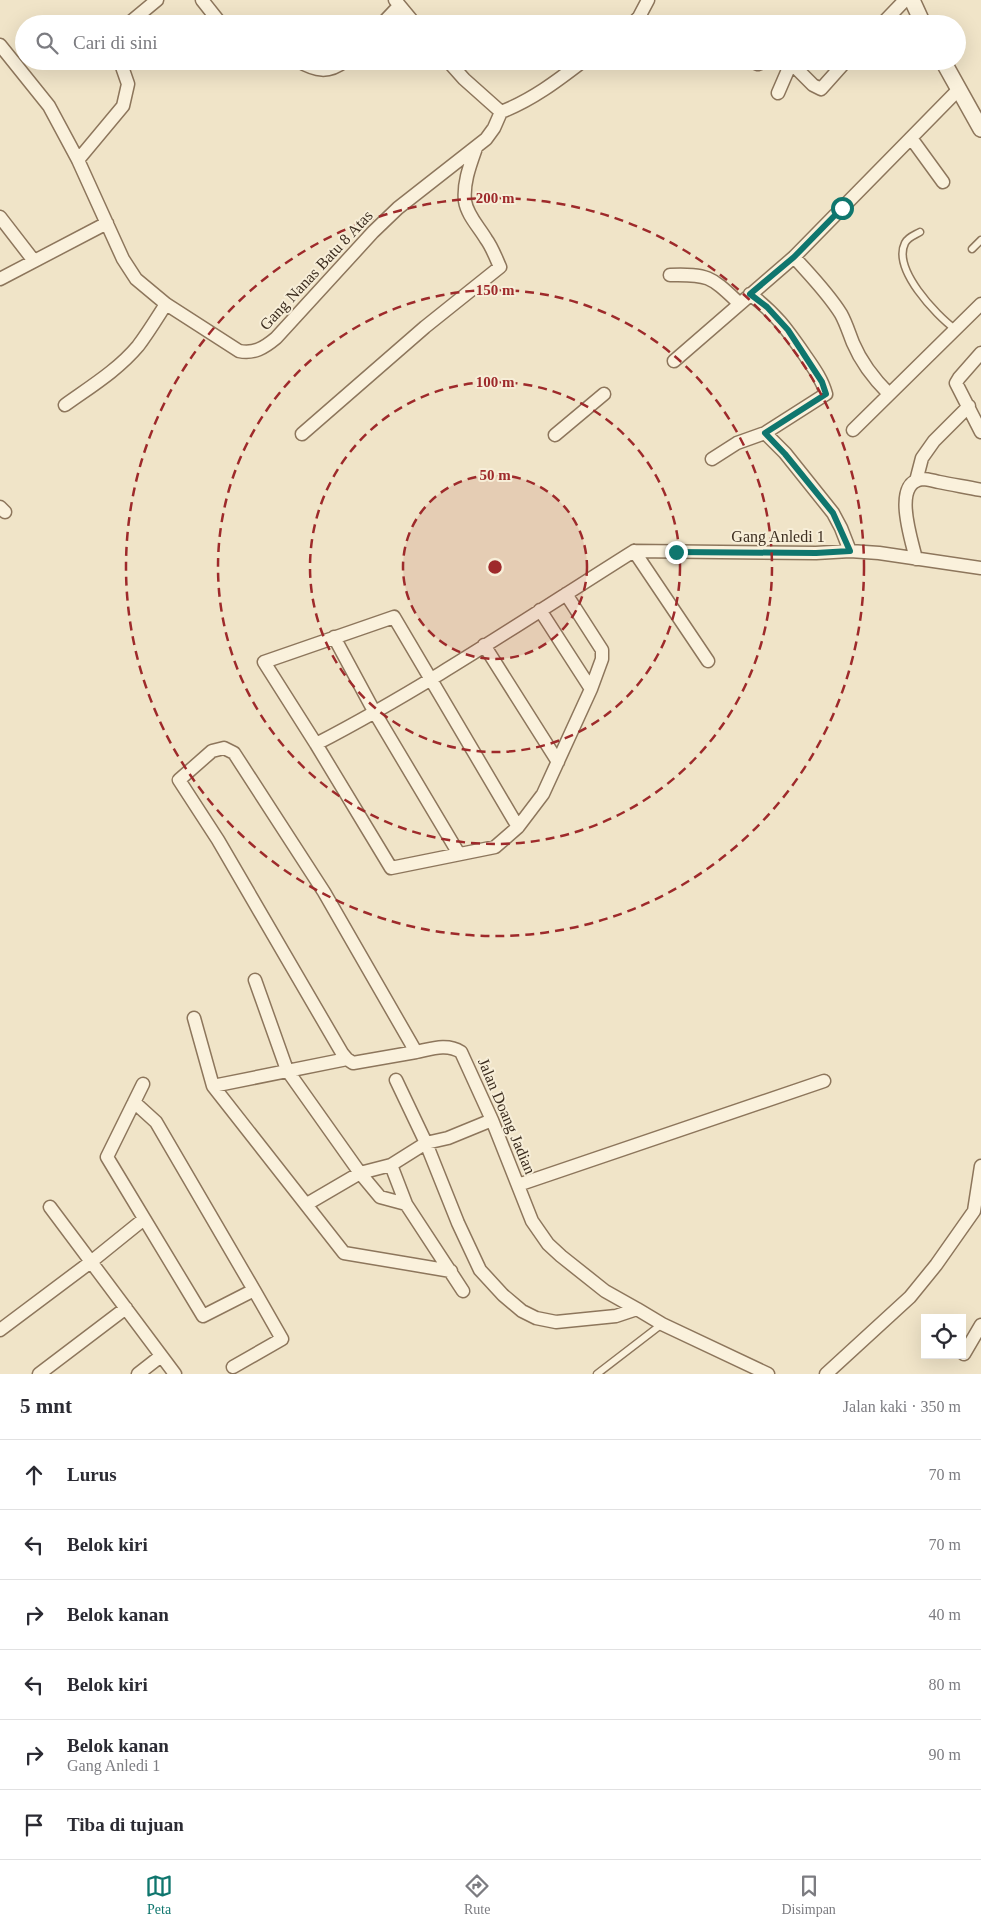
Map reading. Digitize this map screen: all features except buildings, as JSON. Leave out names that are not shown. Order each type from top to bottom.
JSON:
[{"type":"street","points":[[139,15],[157,0]]},
{"type":"street","points":[[202,0],[214,15]]},
{"type":"street","points":[[640,15],[648,0]]},
{"type":"street","points":[[891,15],[906,0]]},
{"type":"street","points":[[912,0],[919,15]]},
{"type":"street","points":[[388,15],[397,3],[407,15]]},
{"type":"street","name":"Gang Nanas Batu 8 Atas","points":[[0,45],[15,63]]},
{"type":"street","name":"Gang Nanas Batu 8 Atas","points":[[20,70],[44,99],[78,160],[122,260],[136,279],[166,304],[239,351],[248,352],[265,347],[276,338],[378,227],[398,208],[486,139],[494,128],[501,112]]},
{"type":"street","points":[[78,160],[123,106],[128,84],[123,70]]},
{"type":"street","points":[[456,70],[501,112],[522,104],[546,90],[572,70]]},
{"type":"street","points":[[778,94],[787,70]]},
{"type":"street","points":[[798,70],[813,85],[821,89],[838,70]]},
{"type":"street","points":[[948,70],[981,129]]},
{"type":"street","points":[[674,361],[794,257],[959,90]]},
{"type":"street","points":[[910,138],[943,182]]},
{"type":"street","points":[[302,434],[425,327],[500,267],[487,240],[472,218],[465,203],[468,170],[476,148]]},
{"type":"street","points":[[1,220],[34,261]]},
{"type":"street","points":[[0,279],[107,223]]},
{"type":"street","points":[[794,257],[827,294],[841,315],[854,345],[867,366],[879,384],[889,394]]},
{"type":"street","points":[[670,275],[704,275],[722,287],[740,304]]},
{"type":"street","points":[[712,459],[737,443],[765,433],[826,394],[822,382],[788,330],[767,307],[750,294]]},
{"type":"street","points":[[65,405],[102,379],[131,353],[166,304]]},
{"type":"street","points":[[852,430],[981,304]]},
{"type":"street","points":[[981,353],[956,383],[981,432]]},
{"type":"street","points":[[555,435],[604,394]]},
{"type":"street","points":[[916,481],[922,458],[934,441],[969,406]]},
{"type":"street","points":[[765,433],[785,454],[833,513],[850,551]]},
{"type":"street","points":[[916,559],[906,513],[905,498],[907,489],[916,481],[923,479],[981,490]]},
{"type":"street","points":[[316,744],[375,713],[634,551],[708,661]]},
{"type":"street","name":"Gang Anledi 1","points":[[634,551],[816,553],[850,551],[879,553],[981,568]]},
{"type":"street","points":[[518,827],[394,617],[264,662],[391,868],[495,847],[518,827],[543,794],[602,659],[602,650],[566,594]]},
{"type":"street","points":[[540,610],[590,689]]},
{"type":"street","points":[[334,637],[375,713],[459,854]]},
{"type":"street","points":[[484,645],[558,762]]},
{"type":"street","points":[[346,1059],[218,840],[179,780],[212,750],[224,748],[234,753],[324,892],[416,1052]]},
{"type":"street","points":[[255,980],[287,1070],[360,1173],[380,1197],[406,1204]]},
{"type":"street","points":[[194,1018],[213,1086],[344,1253],[450,1271]]},
{"type":"street","name":"Jalan Doang Jadian","points":[[213,1086],[346,1059],[353,1063],[361,1063],[443,1047],[450,1047],[461,1052],[492,1120],[532,1221],[548,1244],[605,1291],[662,1324],[768,1374]]},
{"type":"street","points":[[396,1080],[426,1144],[458,1223],[480,1270],[503,1295],[522,1311],[536,1318],[556,1322],[616,1316],[636,1309]]},
{"type":"street","points":[[518,1185],[824,1081]]},
{"type":"street","points":[[143,1084],[107,1158],[203,1316],[254,1290]]},
{"type":"street","points":[[134,1102],[156,1122],[282,1339],[233,1367]]},
{"type":"street","points":[[306,1204],[360,1173],[391,1165],[426,1144],[448,1138],[492,1120]]},
{"type":"street","points":[[391,1165],[406,1204],[464,1291]]},
{"type":"street","points":[[826,1374],[890,1317],[916,1290],[978,1213],[981,1166]]},
{"type":"street","points":[[50,1206],[175,1374]]},
{"type":"street","points":[[0,1330],[92,1261],[144,1219]]},
{"type":"street","points":[[39,1374],[126,1308]]},
{"type":"street","points":[[966,1351],[981,1325]]},
{"type":"street","points":[[138,1374],[161,1356]]},
{"type":"lane","points":[[920,232],[905,242],[903,249],[905,268],[923,298],[937,314],[955,329]]},
{"type":"lane","points":[[972,249],[981,240]]},
{"type":"lane","points":[[597,1374],[662,1324]]},
{"type":"route","points":[[676,552],[816,553],[850,551],[833,513],[785,454],[765,433],[826,394],[822,382],[788,330],[767,307],[750,294],[794,257],[842,208]]}]
